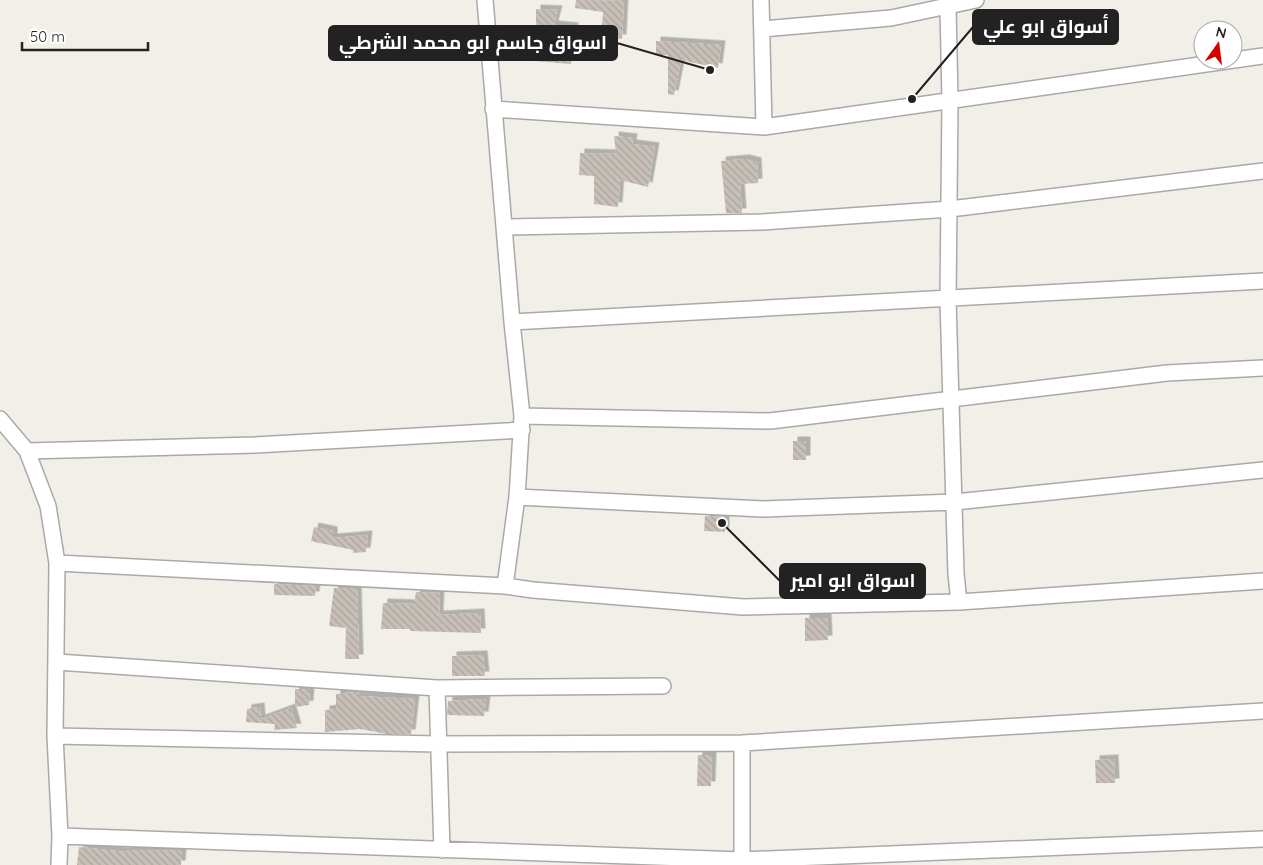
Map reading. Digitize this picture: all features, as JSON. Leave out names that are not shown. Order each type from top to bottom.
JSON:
[{"type":"street","points":[[485,0],[522,423],[517,497],[505,586]]},
{"type":"street","points":[[761,0],[764,128]]},
{"type":"street","points":[[762,29],[891,18],[976,0]]},
{"type":"street","points":[[948,6],[950,101],[948,300],[956,574],[959,602]]},
{"type":"street","points":[[494,109],[764,128],[1263,56]]},
{"type":"street","points":[[504,227],[762,222],[950,209],[1263,171]]},
{"type":"street","points":[[512,322],[1263,282]]},
{"type":"street","points":[[27,451],[255,445],[522,423],[770,421],[1167,373],[1263,368]]},
{"type":"street","points":[[0,419],[27,451],[48,506],[57,562],[55,736],[60,836],[59,865]]},
{"type":"street","points":[[517,497],[763,509],[955,502],[1263,470]]},
{"type":"street","points":[[57,562],[505,586],[533,590],[742,607],[959,602],[1263,582]]},
{"type":"street","points":[[57,662],[437,688],[663,686]]},
{"type":"street","points":[[437,688],[442,850]]},
{"type":"street","points":[[55,736],[438,744],[742,743],[1263,711]]},
{"type":"street","points":[[742,743],[742,863]]},
{"type":"street","points":[[60,836],[742,863],[1263,839]]},
{"type":"building","points":[[576,0],[624,1],[622,39],[601,38],[603,12],[575,8]]},
{"type":"building","points":[[536,9],[558,10],[554,25],[574,27],[571,64],[522,60],[522,32],[536,34]]},
{"type":"building","points":[[656,41],[721,45],[718,68],[681,60],[674,95],[668,94],[668,55],[656,55]]},
{"type":"building","points":[[614,136],[633,138],[632,144],[655,147],[648,187],[620,180],[618,207],[594,204],[594,176],[579,175],[580,153],[616,154]]},
{"type":"building","points":[[745,159],[757,162],[758,183],[740,184],[742,213],[726,213],[721,161]]},
{"type":"building","points":[[793,441],[806,441],[806,460],[793,460]]},
{"type":"building","points":[[705,516],[725,517],[725,532],[704,531]]},
{"type":"building","points":[[314,527],[333,531],[333,538],[368,535],[366,552],[353,553],[353,550],[311,541]]},
{"type":"building","points":[[274,584],[316,586],[315,596],[274,595]]},
{"type":"building","points":[[334,588],[357,588],[359,659],[345,659],[346,628],[329,626]]},
{"type":"building","points":[[416,592],[440,593],[439,615],[480,613],[481,633],[381,629],[383,603],[414,604]]},
{"type":"building","points":[[805,618],[827,618],[828,640],[805,641]]},
{"type":"building","points":[[483,655],[485,676],[452,676],[452,656]]},
{"type":"building","points":[[295,689],[310,689],[309,705],[295,707]]},
{"type":"building","points":[[358,692],[359,696],[415,699],[411,734],[387,734],[360,729],[325,732],[325,710],[336,709],[336,694]]},
{"type":"building","points":[[486,699],[484,716],[447,715],[448,701]]},
{"type":"building","points":[[260,707],[261,719],[291,708],[297,728],[274,730],[275,724],[246,722],[247,709]]},
{"type":"building","points":[[698,755],[712,755],[711,786],[697,786]]},
{"type":"building","points":[[1114,759],[1115,783],[1096,783],[1095,760]]},
{"type":"building","points":[[79,847],[126,852],[126,850],[182,851],[181,865],[77,865]]},
{"type":"place","name":"اسواق جاسم ابو محمد الشرطي","points":[[710,70]]},
{"type":"place","name":"أسواق ابو علي","points":[[912,99]]},
{"type":"place","name":"اسواق ابو امير","points":[[722,523]]}]
